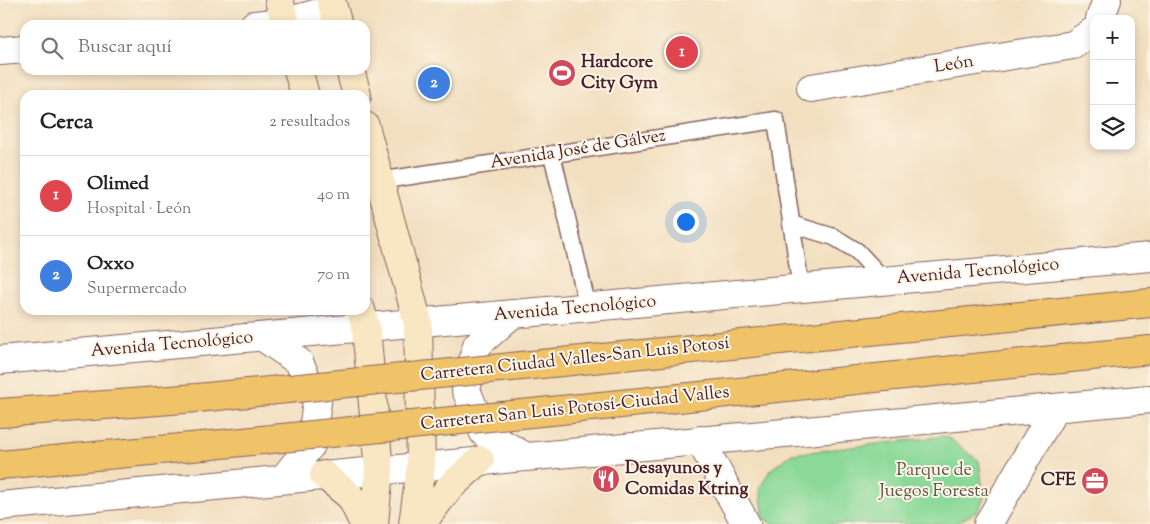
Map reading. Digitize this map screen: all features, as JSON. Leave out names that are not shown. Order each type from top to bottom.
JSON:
[{"type":"main road","points":[[299,75],[304,90]]},
{"type":"main road","points":[[351,75],[355,90]]},
{"type":"main road","points":[[370,166],[372,182],[418,323],[421,466],[413,524]]},
{"type":"main road","name":"Carretera Ciudad Valles-San Luis Potosí","points":[[0,413],[207,397],[1150,303]]},
{"type":"main road","points":[[363,319],[379,470],[374,524]]},
{"type":"main road","name":"Carretera San Luis Potosí-Ciudad Valles","points":[[0,465],[1150,350]]},
{"type":"main road","points":[[421,524],[449,488],[480,460]]},
{"type":"main road","points":[[324,475],[351,497],[364,524]]},
{"type":"street","points":[[1101,15],[1107,0]]},
{"type":"street","points":[[271,20],[284,16],[334,11]]},
{"type":"street","name":"León","points":[[811,88],[1073,45],[1090,34]]},
{"type":"street","points":[[0,51],[20,49]]},
{"type":"street","name":"Avenida Tecnológico","points":[[0,360],[263,337],[363,319],[418,323],[1150,257]]},
{"type":"street","points":[[512,314],[477,345],[466,390],[484,433],[524,456]]},
{"type":"street","points":[[263,337],[299,362],[317,402],[311,445],[283,479]]},
{"type":"street","points":[[0,506],[1150,399]]},
{"type":"street","points":[[988,524],[1055,408]]},
{"type":"street","points":[[700,440],[746,524]]},
{"type":"lane","name":"Avenida José de Gálvez","points":[[372,182],[776,120],[791,224]]},
{"type":"lane","points":[[552,154],[588,308]]},
{"type":"lane","points":[[801,288],[791,224],[834,237],[857,251],[885,281]]},
{"type":"green space","name":"Parque de Juegos Foresta","points":[[946,436],[979,461],[984,498],[978,511],[954,524],[772,524],[764,519],[760,488],[770,470],[792,454]]},
{"type":"place","name":"Olimed","points":[[682,52]]},
{"type":"place","name":"Hardcore City Gym","points":[[562,73]]},
{"type":"place","name":"Oxxo","points":[[434,83]]},
{"type":"place","name":"Desayunos y Comidas Ktring","points":[[606,479]]},
{"type":"place","name":"CFE","points":[[1095,481]]}]
